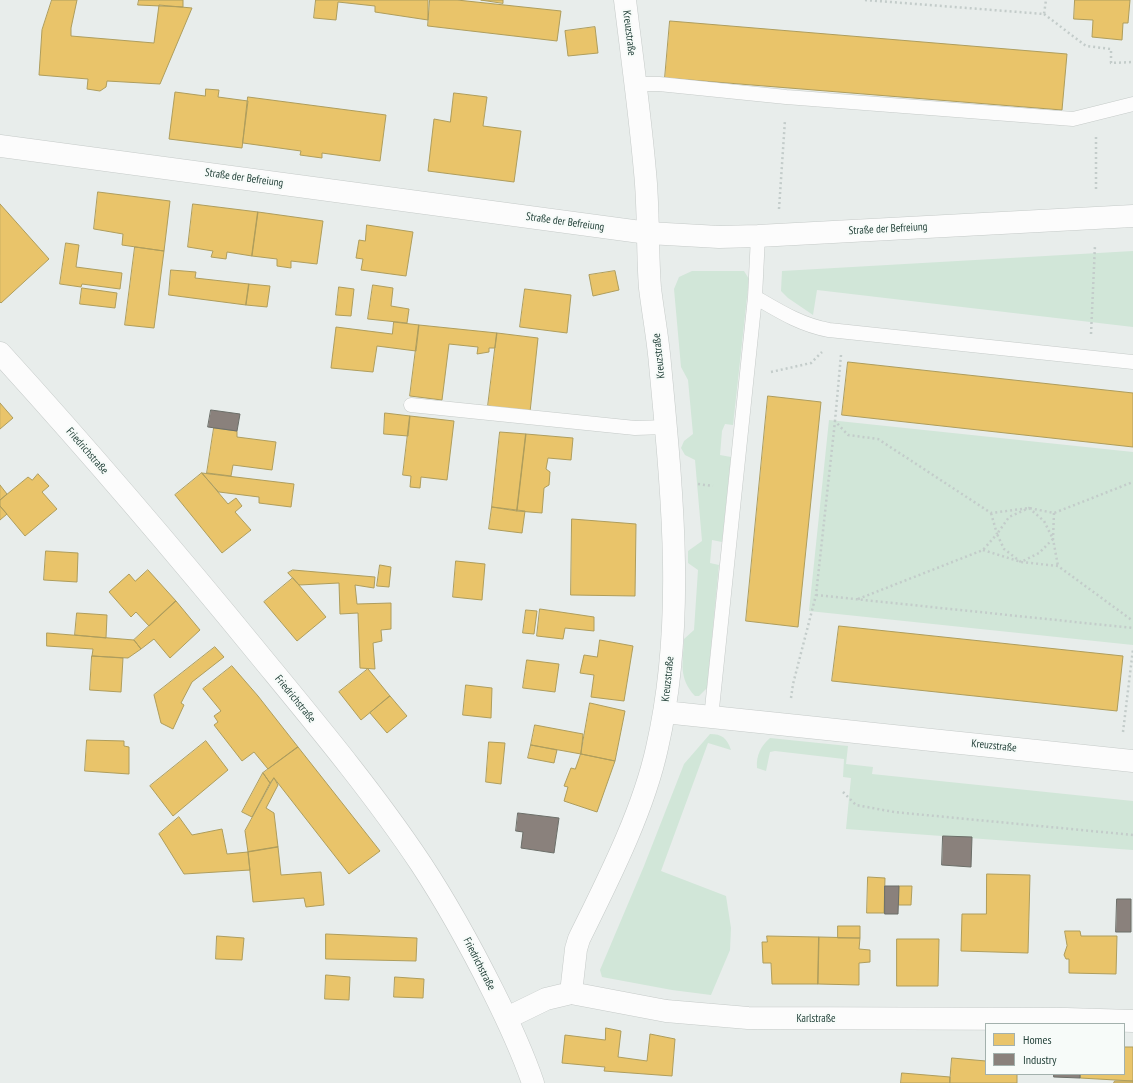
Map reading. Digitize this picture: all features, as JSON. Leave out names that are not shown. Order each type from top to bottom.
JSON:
[{"type":"street","name":"Kreuzstraße","points":[[571,994],[574,961],[579,939],[622,848],[643,793],[657,749],[669,680],[675,590],[675,542],[660,364],[650,287],[645,173],[636,84],[625,0]]},
{"type":"street","name":"Straße der Befreiung","points":[[0,146],[648,233],[719,237],[758,236],[1133,216]]},
{"type":"street","name":"Friedrichstraße","points":[[0,353],[146,519],[215,601],[317,725],[397,829],[448,907],[474,953],[507,1018],[533,1083]]},
{"type":"street","name":"Kreuzstraße","points":[[664,712],[710,718],[788,724],[1126,760]]},
{"type":"street","name":"Karlstraße","points":[[507,1018],[546,999],[571,994],[666,1010],[748,1018],[1066,1019],[1133,1021]]},
{"type":"lane","points":[[636,84],[659,84],[786,97],[1073,119],[1133,104]]},
{"type":"lane","points":[[710,718],[755,297],[758,236]]},
{"type":"lane","points":[[755,297],[796,321],[811,327],[843,332],[1133,362]]},
{"type":"lane","points":[[411,405],[635,428],[666,427]]},
{"type":"path","points":[[866,0],[1044,14],[1086,46],[1111,49],[1111,63],[1133,62]]},
{"type":"path","points":[[1044,14],[1046,0]]},
{"type":"path","points":[[780,189],[786,97]]},
{"type":"path","points":[[746,377],[811,363],[823,352],[829,330]]},
{"type":"path","points":[[788,724],[793,684],[816,595],[843,332]]},
{"type":"path","points":[[835,421],[848,435],[878,439],[991,513],[1029,508],[1054,513],[1133,482]]},
{"type":"path","points":[[858,599],[983,550],[1009,517],[1029,508]]},
{"type":"path","points":[[1029,508],[1044,521],[1053,539]]},
{"type":"path","points":[[991,513],[997,534],[1004,549],[1021,562]]},
{"type":"path","points":[[1054,513],[1053,539],[1058,566]]},
{"type":"path","points":[[1021,562],[1039,553],[1053,539]]},
{"type":"path","points":[[983,550],[1021,562],[1058,566],[1133,621]]},
{"type":"path","points":[[816,595],[1133,628]]},
{"type":"path","points":[[1126,760],[1133,649]]},
{"type":"path","points":[[844,792],[856,805],[894,812],[1133,835]]},
{"type":"green space","points":[[1133,251],[1133,327],[817,290],[813,315],[788,298],[781,291],[782,271]]},
{"type":"green space","points":[[692,271],[744,271],[749,279],[733,425],[725,424],[722,431],[720,455],[731,457],[722,542],[712,540],[710,563],[719,565],[707,688],[699,696],[695,696],[686,683],[683,669],[684,639],[694,630],[698,570],[688,563],[688,551],[702,541],[695,460],[685,455],[681,448],[684,441],[693,434],[688,380],[681,367],[674,289],[679,277]]},
{"type":"green space","points":[[829,420],[1133,452],[1133,645],[809,611]]},
{"type":"green space","points":[[710,734],[718,735],[724,738],[728,742],[731,750],[708,743],[661,871],[726,896],[731,928],[730,950],[711,995],[672,990],[602,977],[600,970],[644,866],[684,764]]},
{"type":"green space","points":[[770,738],[848,746],[846,764],[873,767],[872,774],[1133,801],[1133,850],[846,829],[851,778],[843,777],[844,759],[775,751],[770,752],[766,771],[757,768],[757,759],[764,744]]},
{"type":"building: Homes","points":[[52,0],[77,0],[71,28],[71,36],[154,43],[159,5],[192,8],[160,84],[107,81],[106,87],[100,91],[87,89],[88,79],[39,75],[42,30]]},
{"type":"building: Homes","points":[[139,0],[183,0],[183,7],[138,5]]},
{"type":"building: Homes","points":[[316,0],[428,0],[428,20],[375,12],[375,6],[338,2],[336,20],[314,18]]},
{"type":"building: Homes","points":[[430,0],[457,0],[561,11],[557,41],[428,26]]},
{"type":"building: Homes","points":[[481,0],[503,0],[503,3]]},
{"type":"building: Homes","points":[[1075,0],[1130,0],[1128,23],[1123,23],[1122,40],[1092,37],[1093,20],[1074,19]]},
{"type":"building: Homes","points":[[670,21],[1067,54],[1062,110],[665,78]]},
{"type":"building: Homes","points":[[595,27],[598,53],[568,56],[565,31]]},
{"type":"building: Homes","points":[[206,89],[219,90],[218,97],[248,101],[242,148],[169,139],[175,92],[205,96]]},
{"type":"building: Homes","points":[[454,93],[487,97],[483,126],[521,131],[514,182],[428,171],[434,119],[450,122]]},
{"type":"building: Homes","points":[[248,97],[386,115],[380,161],[322,153],[322,158],[300,155],[301,151],[243,143]]},
{"type":"building: Homes","points":[[98,192],[170,201],[164,251],[122,245],[123,234],[94,229]]},
{"type":"building: Homes","points":[[0,204],[49,259],[1,303],[0,302]]},
{"type":"building: Homes","points":[[193,204],[258,212],[252,256],[227,252],[226,259],[211,257],[213,251],[188,247]]},
{"type":"building: Homes","points":[[258,212],[323,221],[317,264],[291,261],[291,268],[277,266],[277,259],[252,256]]},
{"type":"building: Homes","points":[[367,225],[413,232],[406,276],[361,270],[363,259],[356,258],[359,240],[365,241]]},
{"type":"building: Homes","points":[[66,243],[79,245],[76,267],[122,273],[120,289],[82,284],[81,287],[60,284]]},
{"type":"building: Homes","points":[[135,247],[164,251],[154,328],[125,325]]},
{"type":"building: Homes","points":[[171,270],[196,272],[195,278],[249,284],[246,305],[169,295]]},
{"type":"building: Homes","points":[[615,271],[619,290],[593,296],[589,275]]},
{"type":"building: Homes","points":[[249,284],[270,286],[267,307],[246,305]]},
{"type":"building: Homes","points":[[373,285],[393,288],[391,306],[409,309],[407,323],[368,319]]},
{"type":"building: Homes","points":[[339,287],[354,289],[351,316],[336,315]]},
{"type":"building: Homes","points":[[82,288],[117,293],[115,308],[80,304]]},
{"type":"building: Homes","points":[[525,289],[571,295],[567,333],[520,327]]},
{"type":"building: Homes","points":[[394,322],[419,325],[416,351],[377,346],[373,372],[331,368],[336,327],[392,334]]},
{"type":"building: Homes","points":[[419,325],[497,333],[495,348],[489,348],[489,352],[477,354],[478,347],[449,344],[442,400],[410,396]]},
{"type":"building: Homes","points":[[497,333],[538,338],[530,412],[488,406]]},
{"type":"building: Homes","points":[[848,362],[1133,393],[1133,447],[842,415]]},
{"type":"building: Homes","points":[[768,396],[821,402],[798,627],[746,621]]},
{"type":"building: Homes","points":[[0,403],[13,418],[0,429]]},
{"type":"building: Homes","points":[[385,413],[410,416],[408,436],[384,434]]},
{"type":"building: Homes","points":[[410,416],[454,421],[447,480],[421,477],[420,488],[410,487],[411,476],[403,475]]},
{"type":"building: Homes","points":[[214,428],[237,431],[237,437],[276,442],[272,470],[233,465],[231,476],[207,473]]},
{"type":"building: Homes","points":[[500,432],[526,434],[517,511],[492,507]]},
{"type":"building: Homes","points":[[526,434],[573,438],[571,460],[548,458],[546,469],[550,472],[549,485],[544,488],[542,513],[517,511]]},
{"type":"building: Homes","points":[[202,473],[228,504],[236,498],[242,506],[235,512],[251,530],[222,553],[175,495]]},
{"type":"building: Homes","points":[[202,473],[294,484],[291,507],[259,503],[259,497],[219,492]]},
{"type":"building: Homes","points":[[38,474],[49,486],[42,492],[57,509],[25,536],[0,506],[0,500],[28,477],[32,480]]},
{"type":"building: Homes","points":[[0,485],[7,494],[0,500]]},
{"type":"building: Homes","points":[[0,506],[7,514],[0,520]]},
{"type":"building: Homes","points":[[492,507],[525,511],[522,533],[489,529]]},
{"type":"building: Homes","points":[[572,519],[636,524],[635,596],[571,595]]},
{"type":"building: Homes","points":[[46,551],[78,553],[77,582],[44,580]]},
{"type":"building: Homes","points":[[456,561],[485,564],[482,600],[453,597]]},
{"type":"building: Homes","points":[[380,565],[391,567],[389,587],[377,586]]},
{"type":"building: Homes","points":[[148,570],[176,601],[149,626],[136,612],[131,617],[109,592],[129,574],[135,581]]},
{"type":"building: Homes","points":[[293,570],[375,577],[374,588],[355,585],[357,604],[391,603],[391,629],[381,630],[382,641],[373,643],[375,669],[360,668],[358,613],[340,614],[339,583],[299,585],[288,573]]},
{"type":"building: Homes","points":[[293,578],[326,617],[297,641],[264,602]]},
{"type":"building: Homes","points":[[176,601],[200,630],[170,658],[154,639],[141,649],[134,640]]},
{"type":"building: Homes","points":[[540,609],[594,617],[594,631],[565,628],[563,639],[537,636]]},
{"type":"building: Homes","points":[[526,610],[537,611],[534,634],[523,633]]},
{"type":"building: Homes","points":[[77,613],[107,615],[106,638],[75,635]]},
{"type":"building: Homes","points":[[839,626],[1123,656],[1117,711],[832,681]]},
{"type":"building: Homes","points":[[47,633],[134,640],[141,649],[128,658],[92,656],[93,649],[47,646]]},
{"type":"building: Homes","points":[[600,640],[633,646],[624,701],[591,697],[594,675],[580,673],[584,655],[597,657]]},
{"type":"building: Homes","points":[[215,647],[224,657],[192,682],[181,703],[184,705],[173,729],[161,723],[154,695]]},
{"type":"building: Homes","points":[[92,656],[123,658],[121,692],[90,690]]},
{"type":"building: Homes","points":[[527,660],[559,664],[555,692],[523,688]]},
{"type":"building: Homes","points":[[232,666],[258,696],[298,747],[268,769],[254,752],[242,761],[214,725],[218,722],[214,716],[221,711],[203,689]]},
{"type":"building: Homes","points":[[368,669],[390,696],[361,720],[339,692]]},
{"type":"building: Homes","points":[[466,685],[492,688],[491,718],[463,715]]},
{"type":"building: Homes","points":[[390,696],[407,716],[387,733],[370,713]]},
{"type":"building: Homes","points":[[590,703],[625,711],[615,761],[581,754]]},
{"type":"building: Homes","points":[[535,725],[583,734],[581,754],[531,745]]},
{"type":"building: Homes","points":[[87,740],[124,741],[124,746],[129,747],[129,774],[85,771]]},
{"type":"building: Homes","points":[[206,741],[228,770],[173,816],[150,786]]},
{"type":"building: Homes","points":[[489,742],[505,743],[501,784],[486,782]]},
{"type":"building: Homes","points":[[531,745],[557,750],[554,763],[528,758]]},
{"type":"building: Homes","points":[[298,747],[380,851],[349,874],[274,778],[270,783],[263,773]]},
{"type":"building: Homes","points":[[581,754],[615,761],[597,812],[564,801],[568,787],[564,786],[571,768],[575,769]]},
{"type":"building: Homes","points":[[263,773],[270,783],[252,817],[242,812]]},
{"type":"building: Homes","points":[[274,778],[278,785],[266,808],[274,813],[278,847],[248,852],[245,831]]},
{"type":"building: Homes","points":[[179,817],[192,835],[222,829],[227,854],[248,852],[250,870],[184,874],[159,834]]},
{"type":"building: Homes","points":[[278,847],[281,875],[321,872],[324,905],[306,907],[304,898],[253,902],[248,852]]},
{"type":"building: Homes","points":[[987,874],[1030,875],[1028,953],[961,951],[962,914],[986,914]]},
{"type":"building: Homes","points":[[868,877],[885,878],[884,913],[867,913]]},
{"type":"building: Homes","points":[[899,886],[912,886],[911,905],[899,905]]},
{"type":"building: Homes","points":[[838,926],[860,926],[860,938],[838,938]]},
{"type":"building: Homes","points":[[1065,931],[1080,931],[1081,936],[1117,936],[1116,974],[1069,973],[1069,959],[1066,959],[1064,955],[1067,946]]},
{"type":"building: Homes","points":[[326,934],[417,938],[416,961],[326,959]]},
{"type":"building: Homes","points":[[217,936],[244,938],[242,960],[216,959]]},
{"type":"building: Homes","points":[[767,936],[819,937],[818,984],[772,984],[771,963],[763,963],[762,942],[767,942]]},
{"type":"building: Homes","points":[[819,937],[860,938],[859,949],[870,950],[870,962],[859,963],[859,985],[818,984]]},
{"type":"building: Homes","points":[[897,939],[939,939],[938,986],[897,986]]},
{"type":"building: Homes","points":[[326,975],[350,977],[349,1000],[325,999]]},
{"type":"building: Homes","points":[[395,977],[424,979],[423,998],[394,997]]},
{"type":"building: Homes","points":[[606,1028],[621,1031],[618,1057],[647,1061],[650,1034],[675,1039],[672,1076],[604,1071],[605,1067],[562,1063],[565,1035],[605,1040]]},
{"type":"building: Homes","points":[[1125,1047],[1133,1047],[1133,1081],[1080,1078],[1080,1075],[1125,1075]]},
{"type":"building: Homes","points":[[952,1058],[985,1061],[985,1075],[1017,1075],[1017,1083],[950,1083]]},
{"type":"building: Homes","points":[[902,1073],[950,1077],[950,1083],[901,1083]]},
{"type":"building: Homes","points":[[1115,1081],[1133,1081],[1133,1083],[1114,1083]]},
{"type":"building: Industry","points":[[211,410],[240,414],[237,431],[208,427]]},
{"type":"building: Industry","points":[[518,813],[559,818],[554,853],[521,848],[523,832],[516,831]]},
{"type":"building: Industry","points":[[943,836],[972,837],[971,867],[942,865]]},
{"type":"building: Industry","points":[[885,886],[899,886],[898,914],[885,914]]},
{"type":"building: Industry","points":[[1117,899],[1131,899],[1131,932],[1116,932]]},
{"type":"building: Industry","points":[[1054,1075],[1080,1075],[1080,1078],[1054,1077]]}]
